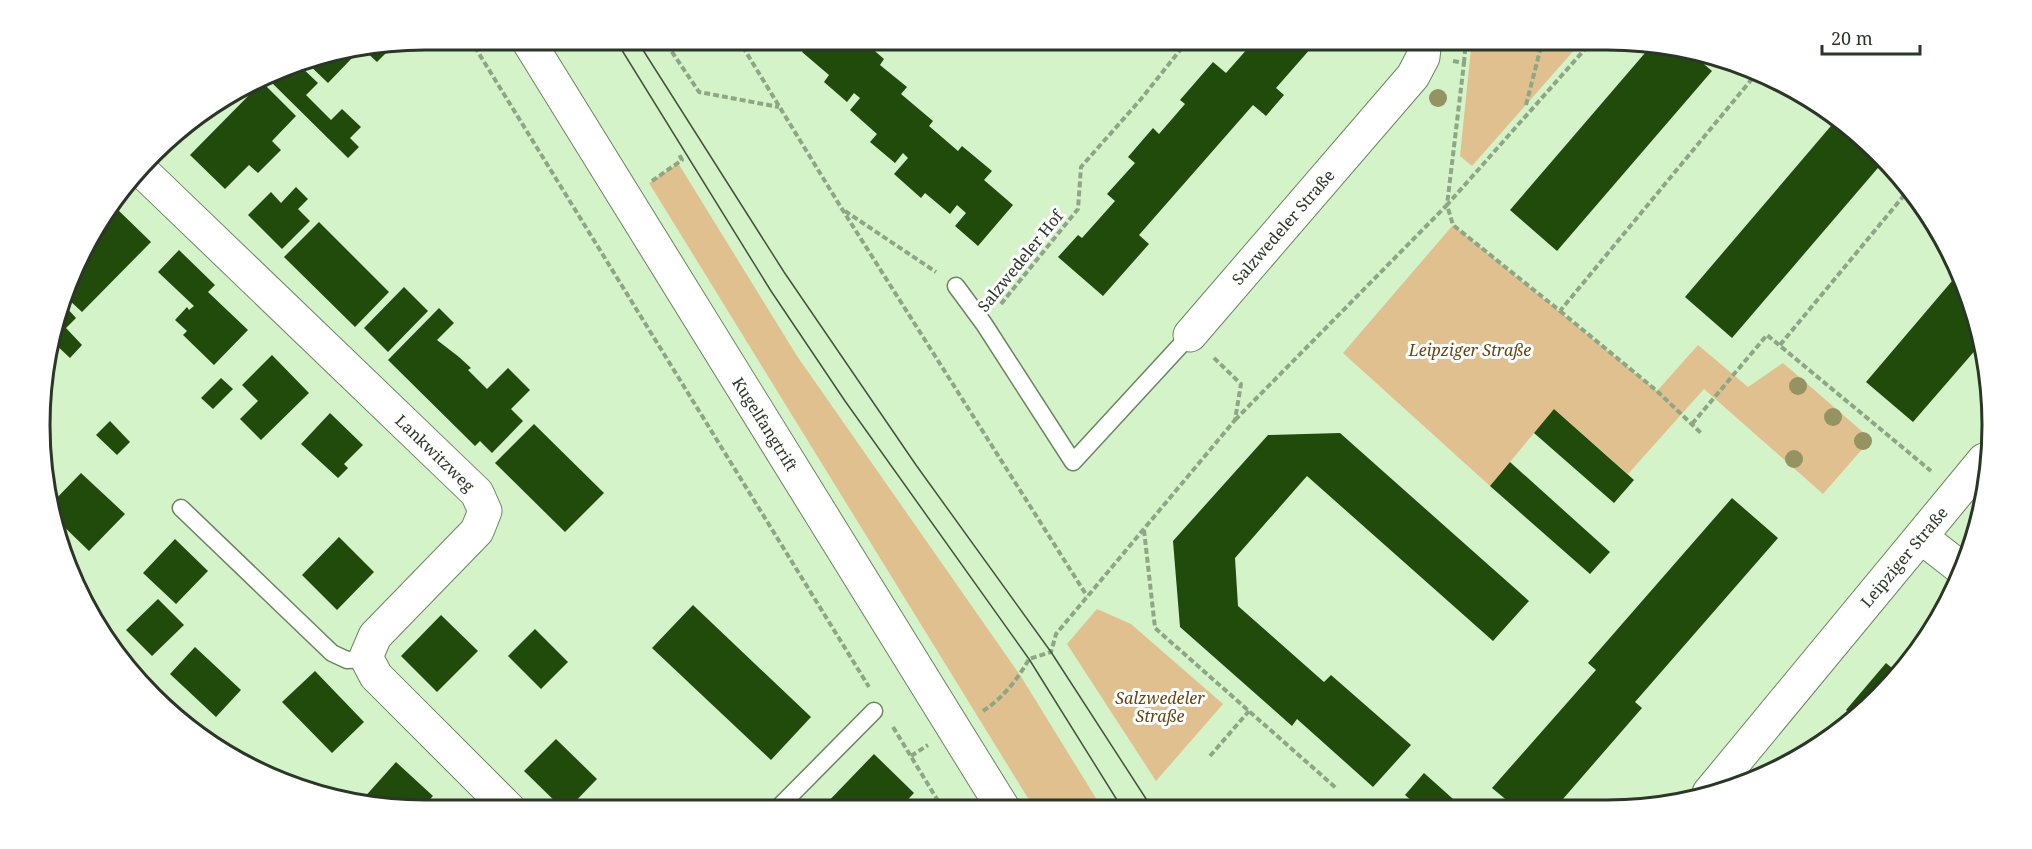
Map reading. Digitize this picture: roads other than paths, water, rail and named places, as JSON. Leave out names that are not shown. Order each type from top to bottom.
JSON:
[{"type":"street","name":"Kugelfangtrift","points":[[534,50],[998,800]]},
{"type":"street","name":"Salzwedeler Straße","points":[[1190,335],[1413,76],[1423,50]]},
{"type":"street","name":"Lankwitzweg","points":[[145,174],[477,493],[485,511],[477,531],[375,636],[366,657],[368,659]]},
{"type":"street","name":"Leipziger Straße","points":[[1717,783],[1980,465]]},
{"type":"street","points":[[1921,537],[1956,564]]},
{"type":"street","points":[[368,659],[376,676],[500,800]]},
{"type":"lane","name":"Salzwedeler Straße","points":[[956,286],[984,324],[1072,462],[1190,335]]},
{"type":"lane","points":[[181,508],[332,653],[347,660],[368,659]]},
{"type":"lane","points":[[785,800],[874,702]]},
{"type":"tram line","points":[[622,50],[771,291],[845,401],[1029,659],[1117,800]]},
{"type":"tram line","points":[[643,50],[784,272],[916,465],[1051,652],[1147,800]]}]
